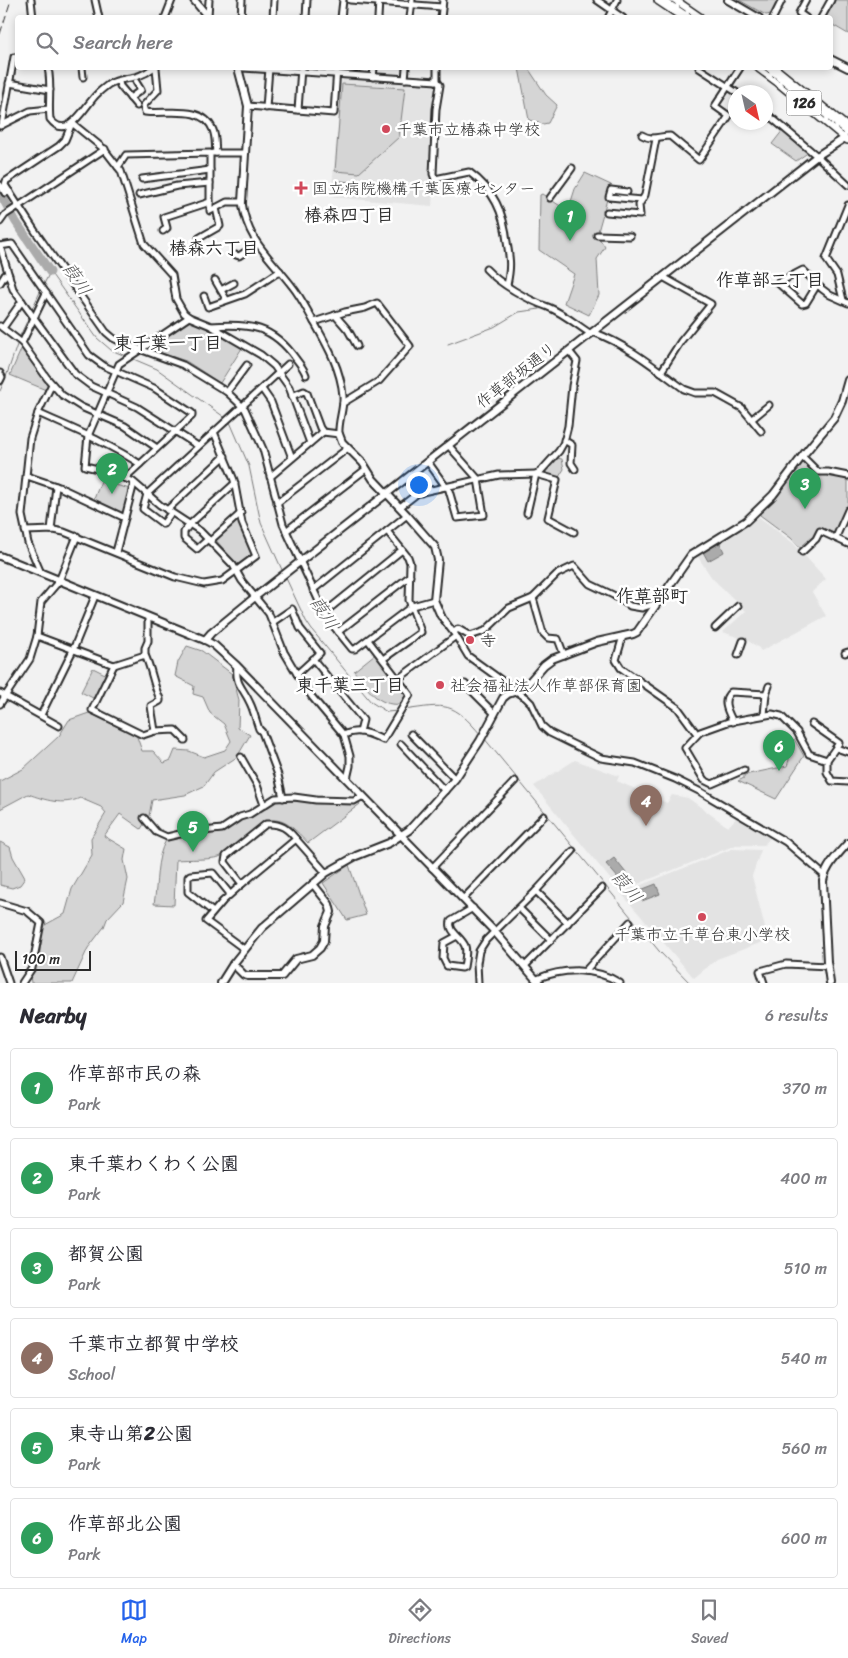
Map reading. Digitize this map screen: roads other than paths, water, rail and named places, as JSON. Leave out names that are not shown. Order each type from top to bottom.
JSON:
[{"type":"highway","points":[[659,0],[682,15]]},
{"type":"highway","points":[[673,0],[695,15]]},
{"type":"highway","name":"126","points":[[763,70],[847,135]]},
{"type":"highway","name":"126","points":[[775,70],[847,135]]},
{"type":"street","points":[[32,0],[33,15]]},
{"type":"street","points":[[95,0],[98,15]]},
{"type":"street","points":[[166,15],[172,0]]},
{"type":"street","points":[[194,0],[206,15]]},
{"type":"street","points":[[208,15],[209,0]]},
{"type":"street","points":[[240,15],[242,0]]},
{"type":"street","points":[[273,15],[274,0]]},
{"type":"street","points":[[306,15],[307,0]]},
{"type":"street","points":[[342,15],[343,0]]},
{"type":"street","points":[[350,0],[412,2],[442,7]]},
{"type":"street","points":[[441,15],[443,0]]},
{"type":"street","points":[[597,0],[619,15]]},
{"type":"street","points":[[610,15],[617,0]]},
{"type":"street","points":[[728,0],[754,15]]},
{"type":"street","points":[[774,15],[782,0]]},
{"type":"street","points":[[801,15],[798,13],[806,0]]},
{"type":"street","points":[[823,15],[831,0]]},
{"type":"street","points":[[378,15],[379,1]]},
{"type":"street","points":[[410,15],[412,2]]},
{"type":"street","points":[[1,126],[15,57]]},
{"type":"street","points":[[833,60],[848,68]]},
{"type":"street","points":[[48,70],[51,80],[50,119],[60,126],[72,123]]},
{"type":"street","points":[[82,70],[83,77]]},
{"type":"street","points":[[151,70],[144,74],[111,84],[96,94],[72,123],[65,140],[59,146],[6,181],[5,184],[35,231],[106,332],[113,338],[160,358],[176,361],[227,392],[243,406],[263,449],[286,531],[324,613],[352,649],[368,640],[412,606],[434,600]]},
{"type":"street","points":[[154,70],[158,90],[144,106],[146,112],[183,112],[204,118],[214,130],[210,170],[210,211],[227,202],[242,202]]},
{"type":"street","points":[[239,70],[248,106],[242,202],[247,226],[257,244],[299,296],[334,360],[342,388],[343,404],[339,422],[339,434],[342,442],[363,464],[373,479],[429,539],[438,554],[434,600],[441,616],[455,634],[468,656],[531,703],[542,726],[550,733],[601,758],[635,763],[688,785],[786,842],[824,875]]},
{"type":"street","points":[[266,108],[269,70]]},
{"type":"street","points":[[298,110],[301,70],[437,81]]},
{"type":"street","points":[[248,106],[334,113],[337,70]]},
{"type":"street","points":[[373,77],[374,70]]},
{"type":"street","points":[[405,79],[406,70]]},
{"type":"street","points":[[437,70],[437,81],[440,85],[436,109],[433,174],[436,179],[469,172],[483,184],[494,198],[500,208],[506,227],[511,268],[506,285]]},
{"type":"street","points":[[702,70],[728,87],[715,106],[728,115]]},
{"type":"street","points":[[729,85],[739,70]]},
{"type":"street","points":[[119,82],[136,106]]},
{"type":"street","points":[[130,98],[141,90],[136,82]]},
{"type":"street","points":[[9,84],[50,90]]},
{"type":"street","points":[[1,126],[30,111],[50,109]]},
{"type":"street","points":[[642,135],[650,139],[670,136],[699,160],[728,117]]},
{"type":"street","points":[[773,119],[848,185]]},
{"type":"street","points":[[72,123],[105,150],[118,167],[124,179],[144,244],[172,275],[176,299],[184,312],[188,317],[211,326],[261,355],[280,373],[292,396],[310,443]]},
{"type":"street","name":"作草部坂通り","points":[[205,640],[255,597],[292,570],[817,156],[847,135]]},
{"type":"street","points":[[607,212],[640,215],[639,205],[645,195],[656,139]]},
{"type":"street","points":[[0,222],[5,215],[18,206],[105,150]]},
{"type":"street","points":[[118,167],[126,156],[245,153]]},
{"type":"street","points":[[550,198],[572,168]]},
{"type":"street","points":[[142,179],[210,170]]},
{"type":"street","points":[[138,196],[176,186],[210,183]]},
{"type":"street","points":[[0,185],[5,193],[10,192]]},
{"type":"street","points":[[627,192],[611,190],[609,198],[642,200]]},
{"type":"street","points":[[163,231],[167,228],[164,217],[210,202]]},
{"type":"street","points":[[845,301],[837,275],[826,259],[848,205]]},
{"type":"street","points":[[199,238],[220,226],[216,208]]},
{"type":"street","points":[[597,235],[630,236]]},
{"type":"street","points":[[125,478],[174,431],[192,416],[192,413],[145,383],[104,366],[89,355],[12,244],[0,248],[10,284],[75,374],[91,386],[142,409],[174,431],[198,446]]},
{"type":"street","points":[[236,255],[239,256],[257,244]]},
{"type":"street","points":[[486,269],[493,277],[542,306],[555,311],[592,333],[614,340],[628,348],[684,389],[695,393],[715,393],[742,408],[761,431]]},
{"type":"street","points":[[817,285],[806,303],[802,304],[778,283],[803,270],[830,295],[845,301]]},
{"type":"street","points":[[204,296],[208,306],[245,294],[280,271]]},
{"type":"street","points":[[0,283],[5,276],[9,275]]},
{"type":"street","points":[[661,372],[681,341],[710,304],[663,277]]},
{"type":"street","points":[[215,280],[226,300]]},
{"type":"street","points":[[221,290],[234,283]]},
{"type":"street","points":[[20,340],[33,317],[43,289]]},
{"type":"street","points":[[22,301],[2,327],[20,340],[52,384],[67,399],[125,426],[156,448]]},
{"type":"street","points":[[314,322],[377,303],[410,346],[379,381],[343,404]]},
{"type":"street","points":[[335,316],[348,330],[357,346]]},
{"type":"street","points":[[188,317],[119,364],[88,436],[85,466],[125,478],[134,483],[169,512],[200,531],[237,571],[242,581],[273,622],[284,652],[297,674],[312,696],[344,735],[350,756],[347,779]]},
{"type":"street","points":[[211,326],[251,327],[269,331],[288,348],[306,375]]},
{"type":"street","points":[[527,513],[536,474],[559,451],[568,426],[572,386],[578,361],[569,351]]},
{"type":"street","points":[[225,456],[169,512],[163,524],[143,509],[147,494],[288,364]]},
{"type":"street","points":[[227,392],[247,365]]},
{"type":"street","points":[[0,373],[2,377],[0,381]]},
{"type":"street","points":[[221,983],[244,949],[274,916],[326,873],[356,856],[390,843],[409,830],[455,779],[480,741],[503,698],[508,694],[523,689],[544,665],[564,655],[597,642],[637,632],[692,555],[740,524],[774,495],[802,456],[834,418],[848,381]]},
{"type":"street","points":[[41,573],[25,531],[22,515],[30,438],[38,413],[52,384]]},
{"type":"street","points":[[262,389],[271,402],[292,458]]},
{"type":"street","points":[[292,396],[304,390],[317,416],[320,428],[324,432],[339,434]]},
{"type":"street","points":[[752,419],[769,405]]},
{"type":"street","points":[[38,413],[116,449],[140,464]]},
{"type":"street","points":[[25,531],[51,530],[64,532],[175,576],[198,583],[210,584],[222,581],[256,556],[242,523],[235,483],[214,432]]},
{"type":"street","points":[[270,477],[324,432]]},
{"type":"street","points":[[564,440],[572,445],[571,464],[576,469]]},
{"type":"street","points":[[428,462],[447,487],[457,518],[484,515],[478,479],[449,446]]},
{"type":"street","points":[[277,504],[348,448]]},
{"type":"street","points":[[802,456],[818,472],[848,476]]},
{"type":"street","points":[[286,531],[366,469]]},
{"type":"street","points":[[400,507],[420,493],[478,479],[536,474],[557,480],[548,518],[574,532]]},
{"type":"street","points":[[27,476],[56,486],[125,518]]},
{"type":"street","points":[[409,477],[420,493]]},
{"type":"street","points":[[116,552],[134,483]]},
{"type":"street","points":[[235,483],[189,524],[184,532],[184,538],[196,549],[241,513]]},
{"type":"street","points":[[51,530],[56,486]]},
{"type":"street","points":[[836,537],[848,510]]},
{"type":"street","points":[[313,590],[408,515]]},
{"type":"street","points":[[384,659],[421,632],[409,600],[410,564],[408,557],[387,531]]},
{"type":"street","points":[[802,552],[816,539],[820,531],[848,544]]},
{"type":"street","points":[[0,704],[3,695],[30,659],[36,636],[41,602],[59,581],[77,536]]},
{"type":"street","points":[[324,613],[402,550]]},
{"type":"street","points":[[0,556],[214,645],[237,666],[402,835],[495,932],[538,981],[549,974],[585,971],[600,972],[620,983]]},
{"type":"street","points":[[398,679],[455,634],[458,629],[470,636],[485,631],[509,608],[533,598],[557,574],[574,566],[590,584],[630,606],[642,608],[657,603]]},
{"type":"street","points":[[338,632],[410,576]]},
{"type":"street","points":[[41,715],[73,650],[95,596]]},
{"type":"street","points":[[533,598],[543,633],[548,638],[558,639],[564,655]]},
{"type":"street","points":[[715,628],[738,606]]},
{"type":"street","points":[[273,622],[292,609],[300,628],[320,653],[297,674]]},
{"type":"street","points":[[148,617],[148,641],[144,648],[145,655],[151,667],[153,684],[160,699],[160,701],[151,706],[155,731]]},
{"type":"street","points":[[36,636],[114,665],[145,655]]},
{"type":"street","points":[[624,636],[616,660],[621,668],[678,708],[697,734]]},
{"type":"street","points":[[344,735],[350,732],[368,733],[384,740],[410,695],[368,640]]},
{"type":"street","points":[[738,655],[743,641]]},
{"type":"street","points":[[313,659],[363,720],[360,732]]},
{"type":"street","points":[[114,665],[92,710],[142,735],[155,731],[175,730],[185,740]]},
{"type":"street","points":[[237,666],[236,676],[239,687],[249,701],[259,729],[262,732],[278,775],[283,798]]},
{"type":"street","points":[[465,684],[494,713]]},
{"type":"street","points":[[764,715],[766,694],[769,686]]},
{"type":"street","points":[[733,722],[725,705],[731,692],[766,694]]},
{"type":"street","points":[[3,695],[59,726]]},
{"type":"street","points":[[744,770],[712,784],[707,782],[685,748],[697,734],[733,722],[772,714],[781,716],[797,732],[806,752],[827,760]]},
{"type":"street","points":[[812,724],[839,743],[827,760],[827,772],[832,781],[848,782]]},
{"type":"street","points":[[411,734],[455,779]]},
{"type":"street","points":[[401,744],[445,791]]},
{"type":"street","points":[[836,748],[848,752]]},
{"type":"street","points":[[241,757],[258,785],[264,805]]},
{"type":"street","points":[[432,868],[515,781]]},
{"type":"street","points":[[144,818],[156,832],[166,838],[184,832],[222,829],[275,798],[354,801],[363,796]]},
{"type":"street","points":[[463,899],[544,816]]},
{"type":"street","points":[[242,884],[225,862],[226,856],[266,824],[287,828],[326,873]]},
{"type":"street","points":[[244,949],[206,921],[230,894],[296,840]]},
{"type":"street","points":[[830,983],[823,889],[824,875],[847,845]]},
{"type":"street","points":[[478,983],[477,963],[480,951],[486,940],[536,891],[573,851]]},
{"type":"street","points":[[213,912],[188,892],[188,877],[190,875],[213,873],[230,894]]},
{"type":"street","points":[[233,964],[244,975],[278,977],[286,973],[296,959],[312,956],[320,948],[324,941],[325,926],[331,908],[313,884]]},
{"type":"street","points":[[525,966],[602,888]]},
{"type":"street","points":[[536,891],[568,922]]},
{"type":"street","points":[[0,903],[27,911],[41,922],[32,968],[22,983]]},
{"type":"street","points":[[457,936],[444,943],[443,958],[447,966],[462,968],[464,967],[466,949],[457,936],[451,928],[451,921],[472,908]]},
{"type":"street","points":[[519,908],[551,940]]},
{"type":"street","points":[[585,971],[630,922]]},
{"type":"street","points":[[0,957],[9,983]]},
{"type":"street","points":[[764,983],[760,971],[786,964],[828,966]]},
{"type":"waterway","name":"葭川","points":[[0,193],[16,222],[50,272]]},
{"type":"waterway","name":"葭川","points":[[43,286],[50,272],[97,338],[111,350],[128,357]]},
{"type":"waterway","points":[[31,311],[41,290]]},
{"type":"waterway","points":[[448,344],[494,327],[519,312],[540,309]]},
{"type":"waterway","points":[[19,338],[30,315]]},
{"type":"waterway","points":[[0,391],[18,342]]},
{"type":"waterway","name":"葭川","points":[[131,358],[157,369],[227,419]]},
{"type":"waterway","name":"葭川","points":[[230,422],[249,466],[261,523],[283,572]]},
{"type":"waterway","name":"葭川","points":[[285,576],[312,630],[371,702],[387,712],[398,711]]},
{"type":"waterway","name":"葭川","points":[[404,710],[440,706],[448,708],[463,716],[481,735]]},
{"type":"waterway","name":"葭川","points":[[484,738],[659,951],[690,983]]},
{"type":"railway","points":[[0,34],[11,0]]},
{"type":"railway","points":[[669,0],[692,15]]},
{"type":"railway","points":[[765,70],[848,137]]},
{"type":"place","name":"千葉市立椿森中学校","points":[[386,129]]},
{"type":"place","name":"国立病院機構千葉医療センター","points":[[301,188]]},
{"type":"place","name":"作草部市民の森","points":[[570,241]]},
{"type":"place","name":"東千葉わくわく公園","points":[[112,494]]},
{"type":"place","name":"都賀公園","points":[[805,509]]},
{"type":"place","name":"寺","points":[[470,640]]},
{"type":"place","name":"社会福祉法人作草部保育園","points":[[440,685]]},
{"type":"place","name":"作草部北公園","points":[[779,771]]},
{"type":"place","name":"千葉市立都賀中学校","points":[[646,826]]},
{"type":"place","name":"東寺山第2公園","points":[[193,852]]},
{"type":"place","name":"千葉市立千草台東小学校","points":[[702,917]]},
{"type":"district","name":"椿森四丁目","points":[[349,215]]},
{"type":"district","name":"椿森六丁目","points":[[214,248]]},
{"type":"district","name":"作草部二丁目","points":[[770,280]]},
{"type":"district","name":"東千葉一丁目","points":[[168,343]]},
{"type":"district","name":"作草部町","points":[[652,596]]},
{"type":"district","name":"東千葉三丁目","points":[[350,685]]}]
